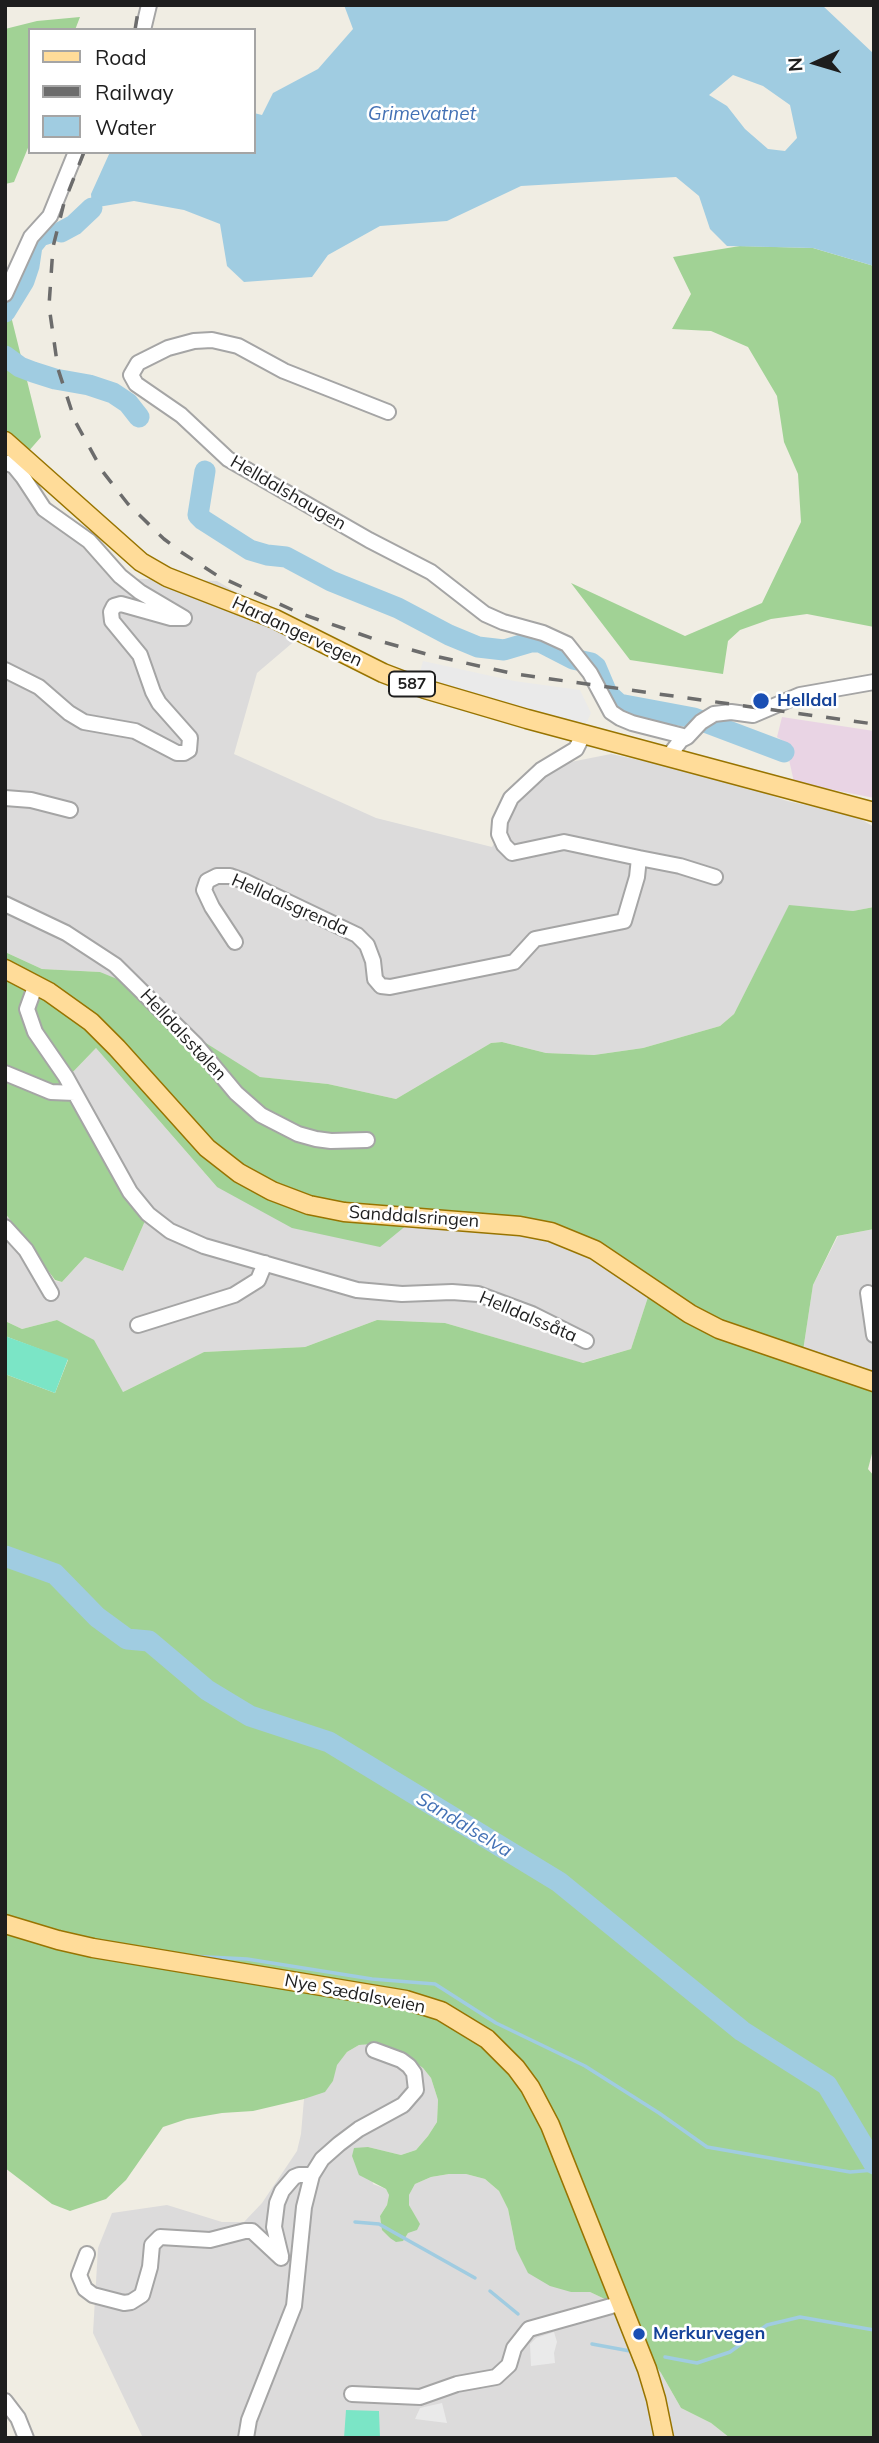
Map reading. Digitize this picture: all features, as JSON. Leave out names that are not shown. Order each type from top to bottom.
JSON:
[{"type":"main road","name":"Hardangervegen","points":[[5,442],[128,552],[167,577],[275,618],[383,673],[425,689],[583,734],[874,812]]},
{"type":"main road","name":"Sanddalsringen","points":[[5,969],[36,984],[75,1009],[105,1035],[207,1148],[239,1173],[272,1191],[309,1205],[344,1212],[520,1226],[565,1237],[595,1250],[704,1322],[874,1382]]},
{"type":"main road","name":"Nye Sædalsveien","points":[[5,1924],[93,1948],[406,2000],[441,2011],[471,2027],[502,2051],[539,2104],[622,2303],[650,2379],[664,2438]]},
{"type":"street","points":[[143,28],[149,5]]},
{"type":"street","points":[[5,294],[31,237],[50,216],[75,154]]},
{"type":"street","name":"Helldalshaugen","points":[[388,412],[284,371],[237,346],[212,340],[194,341],[168,348],[138,363],[131,375],[136,384],[181,415],[228,459],[369,540],[431,572],[485,614],[567,644],[581,661],[603,701],[611,712],[620,718],[691,733]]},
{"type":"street","points":[[5,462],[14,466],[44,509],[76,530],[101,553],[112,568],[140,592],[184,618],[171,618],[121,604],[114,606],[111,612],[112,621],[140,655],[159,703],[190,738],[189,750],[177,753],[135,731],[84,722],[69,713],[39,687],[5,670]]},
{"type":"street","points":[[112,568],[128,552]]},
{"type":"street","points":[[668,757],[681,740],[707,718],[731,712],[753,715],[800,695],[874,682]]},
{"type":"street","points":[[687,763],[691,733]]},
{"type":"street","points":[[583,734],[576,749],[541,770],[511,798],[500,821],[499,834],[504,845],[512,853],[564,842],[680,866],[716,877]]},
{"type":"street","points":[[5,798],[31,800],[70,810]]},
{"type":"street","name":"Helldalsgrenda","points":[[235,942],[204,890],[207,881],[217,876],[230,876],[244,881],[357,935],[367,945],[373,961],[375,979],[381,986],[390,987],[514,962],[535,939],[624,921],[637,877],[639,858]]},
{"type":"street","name":"Helldalsstølen","points":[[5,904],[66,933],[115,965],[181,1030],[236,1093],[261,1115],[298,1134],[316,1139],[368,1140]]},
{"type":"street","name":"Helldalssåta","points":[[36,984],[27,1009],[30,1021],[75,1093],[130,1192],[148,1214],[170,1231],[189,1240],[265,1264],[357,1290],[402,1294],[478,1294],[532,1314],[586,1341]]},
{"type":"street","points":[[5,1073],[51,1092],[75,1093]]},
{"type":"street","points":[[5,1227],[26,1250],[51,1293]]},
{"type":"street","points":[[138,1325],[234,1295],[258,1280],[265,1264]]},
{"type":"street","points":[[868,1293],[874,1335]]},
{"type":"street","points":[[246,2438],[248,2420],[294,2306],[304,2207],[312,2175],[322,2159],[339,2144],[359,2129],[403,2105],[416,2090],[414,2073],[409,2066],[401,2060],[373,2050]]},
{"type":"street","points":[[281,2258],[274,2227],[277,2203],[282,2191],[294,2178],[299,2175],[312,2175]]},
{"type":"street","points":[[87,2254],[79,2275],[85,2289],[93,2295],[124,2303],[142,2295],[150,2267],[152,2245],[160,2237],[210,2240],[251,2231],[296,2273]]},
{"type":"street","points":[[352,2394],[420,2397],[457,2384],[496,2377],[509,2365],[514,2348],[529,2329],[622,2303]]},
{"type":"street","points":[[5,2401],[18,2418],[26,2438]]},
{"type":"shaded area","points":[[5,461],[110,578],[217,581],[304,633],[257,673],[234,754],[376,818],[492,847],[540,768],[611,754],[723,778],[787,801],[854,815],[874,827],[874,907],[853,911],[789,906],[734,1014],[720,1026],[643,1048],[594,1055],[546,1053],[502,1042],[491,1043],[396,1099],[328,1084],[260,1077],[217,1052],[100,972],[42,969],[5,952]]},
{"type":"shaded area","points":[[423,661],[514,681],[580,690],[591,713],[584,728],[418,679]]},
{"type":"shaded area","points":[[782,717],[874,731],[874,798],[794,782],[785,742],[777,737]]},
{"type":"shaded area","points":[[96,1048],[217,1187],[408,1224],[551,1227],[649,1294],[631,1349],[582,1363],[445,1323],[377,1320],[305,1347],[204,1352],[123,1392],[57,1320],[22,1329],[5,1321],[5,1213],[55,1281],[62,1282],[85,1257],[123,1271],[145,1221],[70,1075]]},
{"type":"shaded area","points":[[874,1229],[874,1393],[801,1364],[813,1285],[838,1236]]},
{"type":"shaded area","points":[[371,2043],[402,2053],[423,2068],[431,2078],[438,2100],[437,2122],[416,2150],[401,2155],[368,2147],[373,2184],[386,2189],[389,2195],[387,2205],[380,2216],[383,2230],[390,2238],[408,2233],[419,2224],[409,2205],[409,2195],[415,2184],[431,2177],[449,2174],[466,2174],[485,2179],[499,2191],[508,2209],[516,2249],[571,2292],[590,2292],[609,2301],[661,2373],[681,2408],[711,2423],[730,2438],[143,2438],[93,2333],[98,2248],[112,2213],[167,2205],[222,2222],[244,2222],[262,2203],[297,2151],[304,2099],[325,2091],[333,2081],[336,2065],[347,2052],[359,2045]]},
{"type":"shaded area","points":[[554,2332],[557,2342],[555,2363],[531,2366],[530,2344],[536,2338]]},
{"type":"shaded area","points":[[442,2403],[447,2423],[415,2419],[420,2408]]},
{"type":"green space","points":[[80,17],[76,28],[28,28],[28,148],[14,182],[5,184],[5,29],[37,21]]},
{"type":"green space","points":[[740,246],[813,248],[874,266],[874,627],[807,614],[771,619],[740,630],[728,641],[723,674],[630,660],[571,583],[685,636],[762,603],[801,522],[798,474],[784,442],[777,396],[748,347],[711,331],[672,329],[691,294],[673,257]]},
{"type":"green space","points":[[11,316],[41,437],[13,469],[5,461],[5,319]]},
{"type":"green space","points":[[789,905],[853,911],[874,907],[874,1229],[837,1236],[813,1285],[801,1364],[874,1393],[874,1446],[868,1469],[874,1476],[874,2438],[730,2438],[711,2423],[681,2408],[661,2373],[609,2301],[590,2292],[571,2292],[550,2286],[528,2273],[516,2249],[508,2209],[499,2191],[485,2179],[466,2174],[449,2174],[431,2177],[415,2184],[409,2195],[409,2205],[420,2224],[417,2230],[408,2233],[403,2241],[396,2242],[390,2238],[382,2230],[380,2216],[387,2205],[389,2195],[386,2189],[359,2175],[352,2156],[354,2148],[368,2147],[401,2155],[416,2150],[437,2122],[438,2100],[431,2078],[423,2068],[402,2053],[371,2044],[359,2045],[347,2052],[337,2065],[333,2081],[325,2092],[253,2111],[187,2119],[163,2127],[126,2180],[106,2199],[70,2211],[52,2204],[5,2168],[5,1374],[55,1393],[68,1360],[5,1336],[5,1321],[22,1329],[57,1320],[94,1340],[123,1392],[204,1352],[305,1347],[377,1320],[445,1323],[583,1363],[631,1349],[649,1294],[551,1227],[408,1224],[380,1247],[292,1228],[217,1187],[96,1048],[70,1075],[145,1221],[123,1271],[85,1257],[62,1282],[55,1280],[5,1213],[5,952],[42,969],[100,972],[144,990],[185,1030],[260,1077],[328,1084],[396,1099],[491,1043],[502,1042],[546,1053],[594,1055],[643,1048],[720,1026],[734,1014]]},
{"type":"green space","points":[[5,1336],[68,1359],[55,1393],[5,1374]]},
{"type":"green space","points":[[346,2410],[379,2411],[380,2438],[344,2438]]},
{"type":"water","name":"Grimevatnet","points":[[344,5],[822,5],[874,54],[874,266],[813,248],[727,246],[710,229],[699,196],[676,177],[521,186],[447,221],[380,226],[328,255],[312,277],[244,282],[227,266],[220,224],[184,210],[134,201],[92,208],[91,194],[109,154],[256,154],[256,114],[262,115],[273,93],[318,69],[353,29]],"holes":[[[733,75],[763,86],[790,105],[797,138],[785,151],[768,149],[745,129],[727,106],[709,95]]]},
{"type":"waterway","points":[[61,232],[74,225],[92,208]]},
{"type":"waterway","points":[[5,312],[24,281],[32,246],[40,236],[50,233]]},
{"type":"waterway","points":[[5,356],[20,367],[33,372],[113,393],[128,403],[139,417]]},
{"type":"waterway","points":[[205,471],[198,515],[250,550],[286,557],[331,581],[398,608],[478,647],[504,650],[540,642],[573,659],[591,663],[596,667],[607,693],[619,704],[694,718],[784,752]]},
{"type":"waterway","name":"Sandalselva","points":[[5,1556],[55,1574],[97,1617],[127,1639],[149,1641],[207,1690],[250,1716],[329,1742],[559,1882],[742,2031],[827,2085],[874,2164]]},
{"type":"waterway","points":[[189,1956],[247,1959],[372,1979],[435,1984],[496,2023],[585,2066],[707,2147],[850,2172],[874,2170]]},
{"type":"waterway","points":[[355,2222],[379,2224],[475,2278]]},
{"type":"waterway","points":[[490,2291],[518,2314]]},
{"type":"waterway","points":[[665,2357],[697,2363],[730,2352],[767,2325],[800,2317],[874,2330]]},
{"type":"waterway","points":[[592,2344],[630,2351]]},
{"type":"railway","points":[[135,28],[139,5]]},
{"type":"railway","points":[[83,154],[64,203],[53,247],[49,306],[58,369],[75,421],[103,472],[128,504],[181,552],[218,576],[299,613],[430,655],[515,674],[874,724]]},
{"type":"place","name":"Helldal","points":[[761,701]]},
{"type":"place","name":"Merkurvegen","points":[[639,2334]]}]
